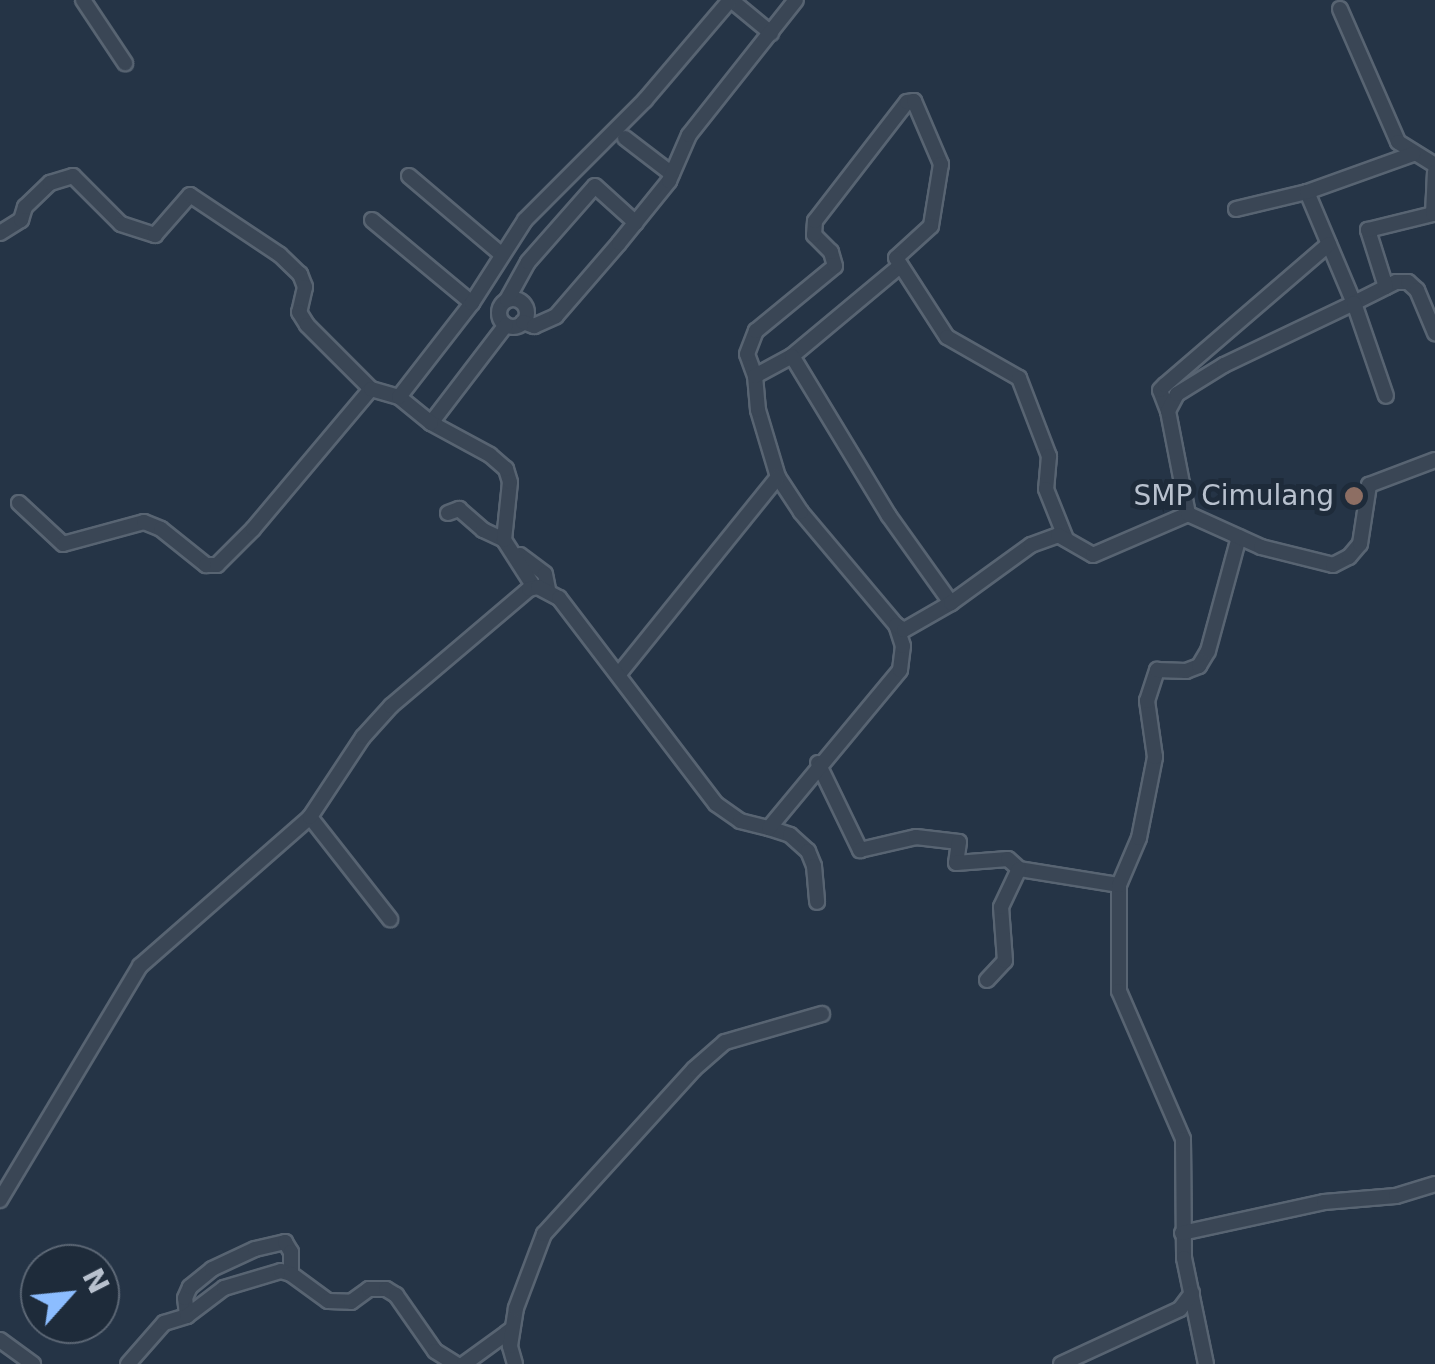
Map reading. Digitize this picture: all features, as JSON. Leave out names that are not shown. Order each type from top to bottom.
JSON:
[{"type":"street","points":[[83,0],[125,63]]},
{"type":"street","points":[[399,397],[472,303],[525,220],[646,100],[731,0],[771,33]]},
{"type":"street","points":[[431,424],[506,325],[523,322],[534,326],[561,311],[636,224],[672,174],[689,135],[796,0]]},
{"type":"street","points":[[1340,10],[1393,134],[1435,169],[1433,214],[1369,229],[1386,286]]},
{"type":"street","points":[[1066,539],[1046,489],[1048,456],[1019,378],[947,337],[900,266],[897,254],[932,224],[941,162],[911,100],[815,222],[814,236],[832,252],[836,266],[756,332],[747,354],[758,410],[778,477],[801,512],[896,625],[904,630],[951,604],[1031,545],[1055,536],[1093,555],[1188,514],[1296,559],[1321,564],[1344,561],[1360,544],[1369,485],[1435,460]]},
{"type":"street","points":[[625,138],[672,174]]},
{"type":"street","points":[[1236,209],[1307,192],[1413,154]]},
{"type":"street","points":[[0,233],[21,220],[24,207],[50,183],[73,176],[121,224],[155,235],[190,195],[280,255],[300,274],[305,287],[298,305],[307,325],[372,389],[399,397],[431,424],[490,455],[506,469],[510,482],[507,544]]},
{"type":"street","points":[[409,176],[502,254]]},
{"type":"street","points":[[506,325],[499,314],[528,262],[595,186],[636,224]]},
{"type":"street","points":[[1307,192],[1354,302],[1386,396]]},
{"type":"street","points":[[372,220],[472,303]]},
{"type":"street","points":[[1188,514],[1168,410],[1160,390],[1329,244]]},
{"type":"street","points":[[754,376],[792,356],[900,266]]},
{"type":"street","points":[[1168,410],[1177,394],[1224,365],[1400,281],[1414,286],[1435,333]]},
{"type":"street","points":[[507,300],[523,304],[523,322]]},
{"type":"street","points":[[792,356],[889,516],[951,604]]},
{"type":"street","points":[[19,503],[63,544],[144,522],[161,529],[194,557],[216,565],[254,530],[372,389]]},
{"type":"street","points":[[619,674],[778,477]]},
{"type":"street","points":[[448,513],[458,508],[482,530],[507,544],[541,589],[619,674],[716,804],[740,821],[790,835],[808,851],[814,866],[817,902]]},
{"type":"street","points":[[1206,1364],[1182,1232],[1182,1140],[1119,991],[1119,885],[1139,838],[1156,757],[1147,701],[1157,670],[1186,671],[1199,666],[1208,652],[1239,537]]},
{"type":"street","points":[[0,1200],[140,966],[310,817],[381,716],[541,589]]},
{"type":"street","points":[[769,828],[818,763],[900,670],[904,646],[896,625]]},
{"type":"street","points":[[818,763],[860,850],[916,837],[959,842],[956,863],[1008,859],[1018,869],[1119,885]]},
{"type":"street","points":[[310,817],[390,919]]},
{"type":"street","points":[[988,980],[1005,961],[1001,907],[1018,869]]},
{"type":"street","points":[[515,1364],[512,1329],[524,1279],[544,1234],[694,1069],[724,1042],[822,1014]]},
{"type":"street","points":[[1182,1232],[1306,1205],[1396,1196],[1435,1184]]},
{"type":"street","points":[[186,1316],[184,1298],[190,1287],[212,1268],[256,1249],[285,1242],[291,1252],[291,1274]]},
{"type":"street","points":[[128,1364],[160,1326],[186,1316],[224,1288],[267,1273],[291,1274],[328,1301],[351,1302],[369,1289],[386,1289],[396,1295],[435,1351],[450,1362]]},
{"type":"street","points":[[1061,1364],[1180,1310],[1192,1294]]},
{"type":"street","points":[[464,1364],[512,1329]]},
{"type":"street","points":[[0,1340],[33,1364]]},
{"type":"place","name":"SMP Cimulang","points":[[1354,496]]}]
